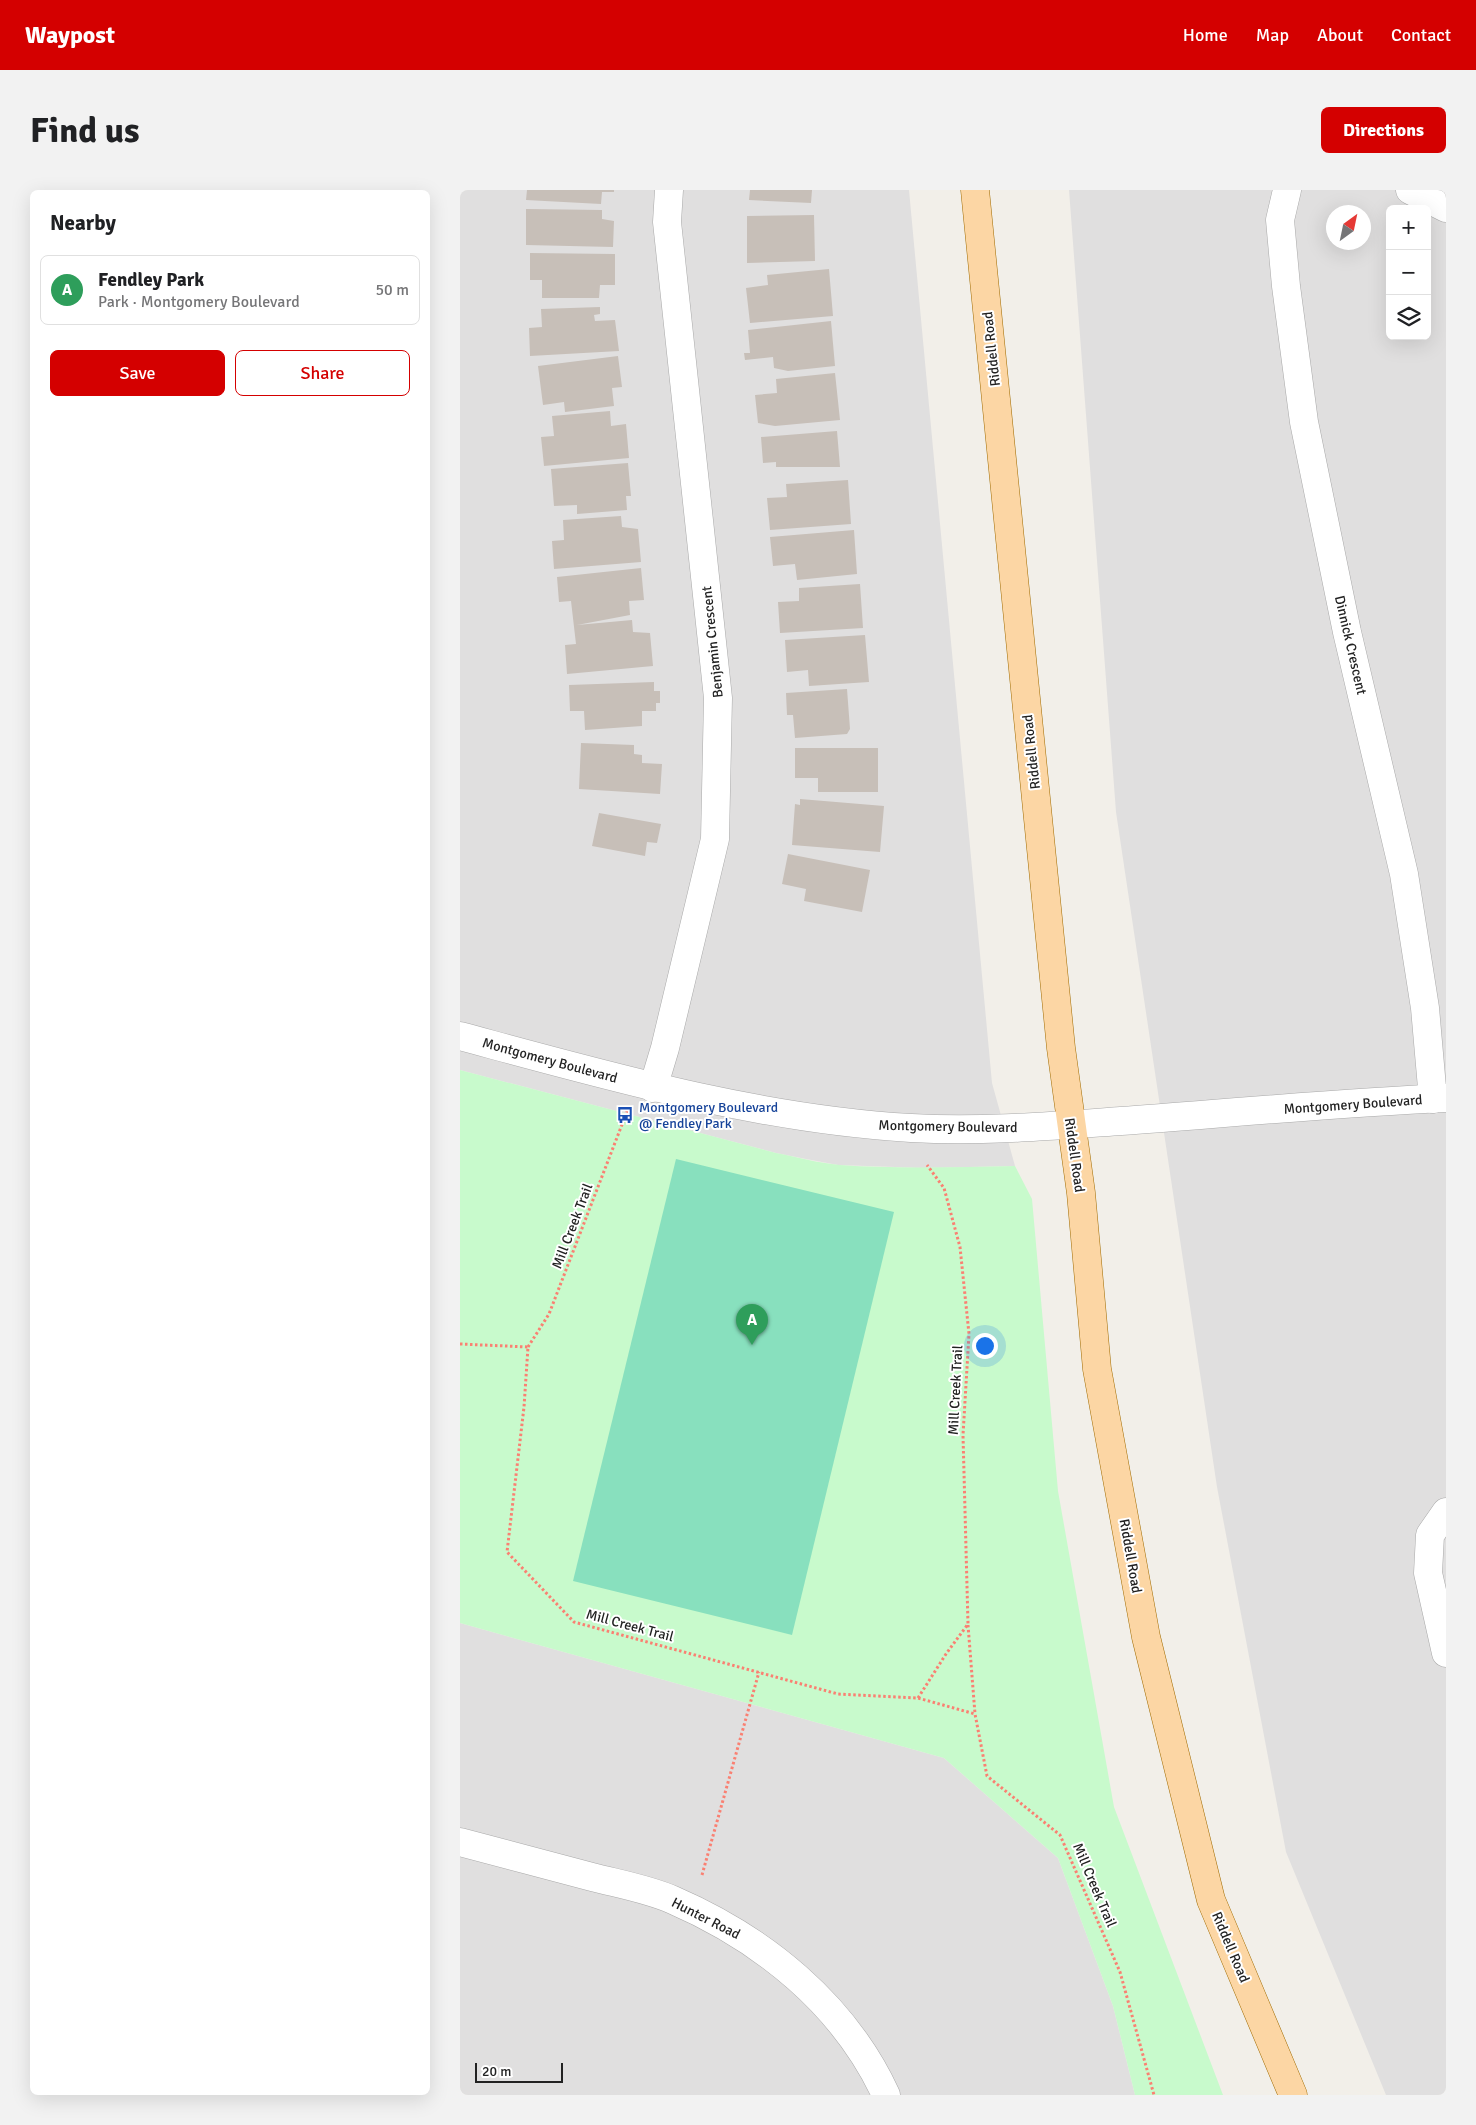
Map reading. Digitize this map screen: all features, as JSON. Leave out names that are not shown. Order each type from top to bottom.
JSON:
[{"type":"main road","name":"Riddell Road","points":[[975,190],[1061,1048],[1081,1193],[1097,1369],[1146,1637],[1211,1900],[1293,2095]]},
{"type":"street","name":"Benjamin Crescent","points":[[653,1088],[666,1042],[715,839],[718,707],[667,222],[669,190]]},
{"type":"street","name":"Dinnick Crescent","points":[[1287,190],[1280,220],[1286,286],[1304,422],[1347,632],[1404,874],[1440,1098]]},
{"type":"street","points":[[1410,190],[1446,208]]},
{"type":"street","name":"Montgomery Boulevard","points":[[460,1036],[653,1088],[754,1108],[826,1119],[911,1128],[1007,1129],[1440,1098]]},
{"type":"street","points":[[1446,1512],[1430,1535],[1428,1573],[1446,1653]]},
{"type":"street","name":"Hunter Road","points":[[460,1842],[671,1899],[729,1927],[768,1953],[827,2006],[854,2038],[879,2078],[886,2095]]},
{"type":"path","name":"Mill Creek Trail","points":[[628,1109],[549,1314],[528,1347],[524,1407],[507,1552],[574,1622],[838,1694],[918,1698],[975,1714]]},
{"type":"path","name":"Mill Creek Trail","points":[[927,1165],[944,1188],[960,1247],[969,1334],[963,1435],[968,1624],[975,1714],[987,1776],[1060,1835],[1120,1972],[1154,2095]]},
{"type":"path","points":[[460,1344],[528,1347]]},
{"type":"path","points":[[918,1698],[968,1624]]},
{"type":"path","points":[[702,1875],[759,1672]]},
{"type":"shaded area","points":[[460,190],[909,190],[992,1083],[1015,1166],[924,1168],[838,1165],[776,1153],[460,1070]]},
{"type":"shaded area","points":[[1069,190],[1446,190],[1446,2095],[1386,2095],[1286,1852],[1217,1487],[1116,812]]},
{"type":"shaded area","points":[[460,1623],[944,1758],[1058,1858],[1113,2006],[1135,2095],[460,2095]]},
{"type":"green space","points":[[460,1070],[776,1153],[824,1163],[884,1167],[1015,1166],[1032,1199],[1058,1491],[1114,1807],[1223,2095],[1135,2095],[1113,2006],[1058,1858],[944,1758],[460,1623]]},
{"type":"green space","points":[[676,1159],[894,1212],[792,1635],[573,1581]]},
{"type":"building","points":[[527,190],[614,190],[614,192],[602,192],[601,204],[526,200]]},
{"type":"building","points":[[750,190],[812,190],[811,203],[749,200]]},
{"type":"building","points":[[526,209],[602,210],[602,219],[614,221],[613,247],[526,245]]},
{"type":"building","points":[[814,215],[815,261],[747,263],[747,216]]},
{"type":"building","points":[[530,253],[615,254],[615,285],[600,285],[599,298],[542,298],[542,280],[530,280]]},
{"type":"building","points":[[829,269],[833,316],[750,323],[746,288],[768,285],[767,275]]},
{"type":"building","points":[[600,307],[600,314],[594,315],[595,321],[615,320],[619,351],[530,356],[529,328],[542,327],[541,309]]},
{"type":"building","points":[[831,321],[835,366],[788,371],[774,368],[773,357],[745,360],[744,353],[750,353],[748,330]]},
{"type":"building","points":[[618,356],[622,387],[612,388],[614,406],[565,412],[564,402],[543,405],[538,366]]},
{"type":"building","points":[[835,373],[840,420],[775,426],[758,423],[755,395],[777,393],[776,379]]},
{"type":"building","points":[[610,411],[611,426],[626,424],[629,458],[544,466],[541,437],[554,436],[552,416]]},
{"type":"building","points":[[837,431],[840,467],[776,467],[776,462],[763,463],[761,437]]},
{"type":"building","points":[[628,463],[631,496],[626,496],[627,510],[577,514],[577,505],[554,506],[551,469]]},
{"type":"building","points":[[848,480],[851,524],[770,530],[767,498],[787,497],[786,484]]},
{"type":"building","points":[[621,516],[622,527],[638,529],[641,562],[554,569],[552,541],[564,540],[563,520]]},
{"type":"building","points":[[854,530],[857,574],[797,580],[795,564],[773,566],[770,537]]},
{"type":"building","points":[[641,568],[644,600],[629,601],[630,615],[577,625],[632,620],[633,632],[650,633],[653,666],[567,674],[565,645],[576,644],[571,601],[559,602],[557,577]]},
{"type":"building","points":[[860,584],[863,628],[780,633],[778,602],[799,601],[799,588]]},
{"type":"building","points":[[865,635],[869,682],[809,686],[808,670],[787,672],[785,640]]},
{"type":"building","points":[[654,682],[654,691],[660,691],[660,703],[656,703],[656,711],[642,711],[642,726],[585,730],[584,711],[570,711],[569,685]]},
{"type":"building","points":[[847,689],[850,729],[847,734],[795,738],[793,715],[787,715],[786,693]]},
{"type":"building","points":[[581,743],[634,745],[634,754],[642,755],[642,763],[662,764],[660,794],[579,789]]},
{"type":"building","points":[[795,748],[878,748],[878,792],[818,792],[818,778],[795,778]]},
{"type":"building","points":[[800,799],[884,806],[880,852],[792,845],[795,804],[800,805]]},
{"type":"building","points":[[599,813],[661,824],[657,843],[647,842],[645,856],[592,846]]},
{"type":"building","points":[[788,854],[870,870],[862,912],[804,901],[806,889],[782,884]]},
{"type":"place","name":"Montgomery Boulevard @ Fendley Park","points":[[625,1115]]},
{"type":"place","name":"Fendley Park","points":[[752,1345]]}]
